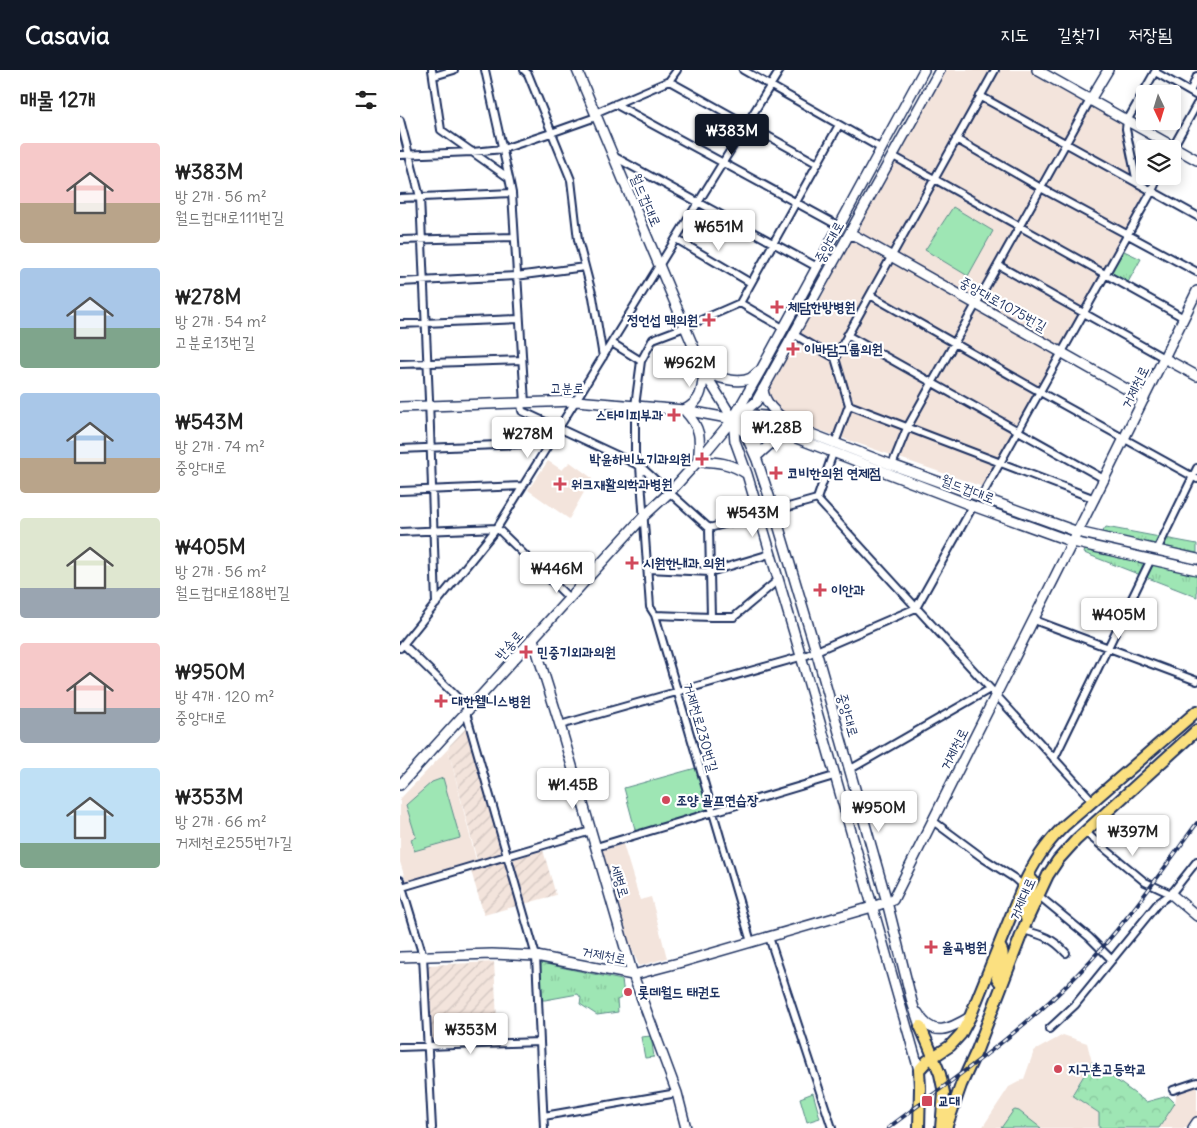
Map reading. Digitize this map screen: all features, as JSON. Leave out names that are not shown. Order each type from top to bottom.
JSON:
[{"type":"main road","name":"월드컵대로","points":[[577,70],[704,372],[733,419],[757,420],[791,436],[892,464],[1078,532],[1197,559]]},
{"type":"main road","name":"중앙대로","points":[[920,1026],[849,770],[808,654],[778,580],[747,474],[735,441],[733,419],[924,70]]},
{"type":"main road","name":"중앙대로","points":[[733,419],[756,402],[940,70]]},
{"type":"main road","points":[[1036,70],[1159,140]]},
{"type":"main road","points":[[1090,100],[1108,70]]},
{"type":"main road","points":[[1181,152],[1197,160]]},
{"type":"main road","name":"중앙대로1075번길","points":[[850,233],[1144,399]]},
{"type":"main road","name":"거제천로","points":[[400,957],[492,954],[536,956],[633,975],[872,908],[894,900],[993,693],[1034,620],[1197,291]]},
{"type":"main road","points":[[1164,358],[1197,376]]},
{"type":"main road","points":[[747,474],[728,464],[698,461],[700,442],[698,428],[684,410],[698,401],[702,390],[704,372],[727,379],[740,380],[752,378],[762,368]]},
{"type":"main road","points":[[763,389],[765,398],[776,412],[800,430]]},
{"type":"main road","name":"고분로","points":[[400,407],[576,401],[684,410],[733,419]]},
{"type":"main road","points":[[756,402],[757,458]]},
{"type":"main road","name":"월드컵대로","points":[[757,420],[765,416],[800,430],[834,448],[973,506],[1073,542],[1197,570]]},
{"type":"main road","name":"중앙대로","points":[[733,419],[746,435],[757,458],[774,511],[808,654],[834,776],[919,1070],[919,1128]]},
{"type":"main road","name":"반송로","points":[[400,785],[644,516],[670,492],[733,419]]},
{"type":"main road","points":[[757,458],[778,437],[791,436]]},
{"type":"main road","name":"세병로","points":[[533,639],[633,975],[677,1093],[686,1128]]},
{"type":"main road","name":"거제대로","points":[[919,1070],[933,1057],[950,1046],[961,1034],[1000,946],[1025,881],[1047,843],[1092,800],[1196,714]]},
{"type":"main road","name":"거제대로","points":[[946,1128],[960,1085],[977,1050],[1025,925],[1048,875],[1058,860],[1086,830],[1197,730]]},
{"type":"main road","points":[[1025,881],[1032,881],[1032,888],[1024,906],[1025,925]]},
{"type":"main road","points":[[1172,894],[1197,916]]},
{"type":"main road","points":[[1000,946],[1003,956],[997,978],[1002,985]]},
{"type":"main road","points":[[912,1002],[926,1024],[932,1028],[947,1030],[970,1017]]},
{"type":"main road","points":[[920,1026],[940,1074],[944,1093],[941,1128]]},
{"type":"main road","points":[[1193,1128],[1197,1122]]},
{"type":"street","points":[[454,70],[433,73],[441,130],[509,178]]},
{"type":"street","points":[[485,70],[512,193],[522,360],[522,411],[638,465],[709,528],[711,617]]},
{"type":"street","points":[[524,70],[528,74],[571,180],[578,240],[593,297],[603,357]]},
{"type":"street","points":[[400,155],[503,149],[552,133],[596,115],[615,104],[668,81],[677,70]]},
{"type":"street","points":[[743,70],[882,149]]},
{"type":"street","points":[[544,1128],[536,956],[468,711],[402,646],[497,528],[780,70]]},
{"type":"street","points":[[835,358],[995,70]]},
{"type":"street","points":[[1136,178],[1126,129],[1127,121],[1156,71],[1197,96]]},
{"type":"street","points":[[1190,92],[1197,76]]},
{"type":"street","points":[[668,81],[818,164]]},
{"type":"street","points":[[980,96],[1136,182]]},
{"type":"street","points":[[892,464],[906,428],[1090,100]]},
{"type":"street","points":[[615,104],[840,226]]},
{"type":"street","points":[[1177,140],[1197,104]]},
{"type":"street","points":[[400,120],[420,197],[436,604]]},
{"type":"street","points":[[612,343],[641,361],[653,339],[740,303],[839,125]]},
{"type":"street","points":[[956,140],[1040,188],[1197,272]]},
{"type":"street","points":[[613,156],[816,267]]},
{"type":"street","points":[[893,156],[1184,318]]},
{"type":"street","points":[[1141,185],[1197,216]]},
{"type":"street","points":[[981,497],[1155,185]]},
{"type":"street","points":[[400,198],[512,193]]},
{"type":"street","points":[[400,240],[514,237]]},
{"type":"street","points":[[676,239],[751,283]]},
{"type":"street","points":[[998,265],[1164,358]]},
{"type":"street","points":[[400,282],[516,276],[585,267]]},
{"type":"street","points":[[870,295],[1124,440],[1195,478]]},
{"type":"street","points":[[740,303],[784,328]]},
{"type":"street","points":[[400,324],[519,319]]},
{"type":"street","points":[[794,334],[835,358],[849,405],[817,499]]},
{"type":"street","points":[[847,335],[1104,479]]},
{"type":"street","points":[[400,364],[522,360]]},
{"type":"street","name":"거제천로230번길","points":[[641,361],[635,406],[650,607],[656,615],[751,942]]},
{"type":"street","points":[[849,405],[1095,498]]},
{"type":"street","points":[[400,449],[550,443]]},
{"type":"street","points":[[1157,550],[1195,478],[1197,468]]},
{"type":"street","points":[[400,491],[523,486]]},
{"type":"street","points":[[774,511],[817,499]]},
{"type":"street","points":[[817,499],[1092,800]]},
{"type":"street","points":[[560,725],[808,654],[916,608],[973,506]]},
{"type":"street","points":[[709,528],[759,516]]},
{"type":"street","points":[[400,532],[497,528],[569,598]]},
{"type":"street","points":[[648,569],[710,572],[770,554]]},
{"type":"street","points":[[1054,759],[1151,559]]},
{"type":"street","points":[[656,615],[734,616],[778,580]]},
{"type":"street","points":[[1034,620],[1197,681]]},
{"type":"street","points":[[849,770],[993,693]]},
{"type":"street","points":[[596,847],[834,776]]},
{"type":"street","points":[[933,821],[983,858],[1014,878],[1025,881]]},
{"type":"street","points":[[1086,830],[1092,838],[1146,882],[1172,894]]},
{"type":"street","points":[[402,887],[591,831]]},
{"type":"street","points":[[1049,1029],[1075,1005],[1158,903],[1172,894],[1197,861]]},
{"type":"street","points":[[400,880],[423,956],[432,1128]]},
{"type":"street","points":[[1038,895],[1089,937],[1112,960]]},
{"type":"street","points":[[1025,925],[1057,942],[1066,952]]},
{"type":"street","points":[[769,937],[832,1128]]},
{"type":"street","points":[[400,1046],[540,1042]]},
{"type":"street","points":[[1173,1090],[1197,1082]]},
{"type":"street","points":[[544,1116],[677,1093]]},
{"type":"shaded area","points":[[943,70],[1032,70],[1122,123],[1127,143],[1132,181],[1136,185],[1148,190],[983,487],[799,423],[783,415],[771,403],[766,388],[771,377],[823,294]]},
{"type":"shaded area","name":"워크재활의학과병원","points":[[548,461],[562,470],[570,462],[592,478],[569,519],[528,490]]},
{"type":"shaded area","points":[[465,729],[468,729],[508,861],[543,850],[556,895],[484,915],[471,871],[479,868],[448,749]]},
{"type":"shaded area","points":[[448,749],[476,860],[406,881],[400,862],[400,799]]},
{"type":"shaded area","points":[[623,844],[640,900],[651,897],[667,958],[639,966],[620,920],[600,851]]},
{"type":"shaded area","points":[[494,962],[498,1039],[435,1041],[431,1039],[427,967],[429,965]]},
{"type":"shaded area","points":[[1063,1035],[1087,1043],[1092,1062],[1072,1094],[1099,1113],[1099,1128],[982,1128],[1009,1087],[1024,1079],[1034,1051]]},
{"type":"shaded area","points":[[1197,1082],[1197,1128],[1159,1128],[1175,1103],[1177,1089]]},
{"type":"green space","points":[[953,207],[993,231],[968,276],[925,250]]},
{"type":"green space","points":[[1122,250],[1141,259],[1127,284],[1108,274]]},
{"type":"green space","points":[[1106,527],[1197,544],[1197,553],[1101,534]]},
{"type":"green space","points":[[1085,550],[1197,574],[1197,597],[1084,553]]},
{"type":"green space","name":"조양 골프연습장","points":[[696,768],[709,811],[636,833],[624,788]]},
{"type":"green space","points":[[443,778],[460,838],[414,851],[411,839],[416,837],[406,805],[432,782]]},
{"type":"green space","points":[[541,963],[622,980],[624,994],[617,1000],[618,1012],[597,1015],[580,1004],[581,998],[578,994],[541,1000]]},
{"type":"green space","points":[[651,1036],[654,1057],[645,1058],[641,1037]]},
{"type":"green space","points":[[1092,1062],[1146,1102],[1168,1096],[1175,1103],[1159,1128],[1099,1128],[1099,1113],[1072,1095]]},
{"type":"green space","points":[[813,1093],[820,1118],[807,1122],[800,1098]]},
{"type":"green space","points":[[1015,1110],[1019,1111],[1041,1128],[1001,1128]]},
{"type":"railway","points":[[888,1128],[1010,1036],[1077,975],[1125,920],[1197,823]]},
{"type":"place","name":"체담한방병원","points":[[777,307]]},
{"type":"place","name":"정언섭 맥의원","points":[[709,320]]},
{"type":"place","name":"이바담그룹의원","points":[[793,349]]},
{"type":"place","name":"스타미피부과","points":[[674,415]]},
{"type":"place","name":"박윤하비뇨기과의원","points":[[702,459]]},
{"type":"place","name":"코비한의원 연제점","points":[[776,473]]},
{"type":"place","name":"워크재활의학과병원","points":[[560,484]]},
{"type":"place","name":"시원한내과 의원","points":[[632,563]]},
{"type":"place","name":"이안과","points":[[820,590]]},
{"type":"place","name":"민중기외과의원","points":[[526,652]]},
{"type":"place","name":"대한웰니스병원","points":[[441,701]]},
{"type":"place","name":"조양 골프연습장","points":[[666,800]]},
{"type":"place","name":"율곡병원","points":[[931,947]]},
{"type":"place","name":"롯데월드 태권도","points":[[628,992]]},
{"type":"place","name":"지구촌고등학교","points":[[1058,1069]]},
{"type":"place","name":"교대","points":[[927,1101]]}]
